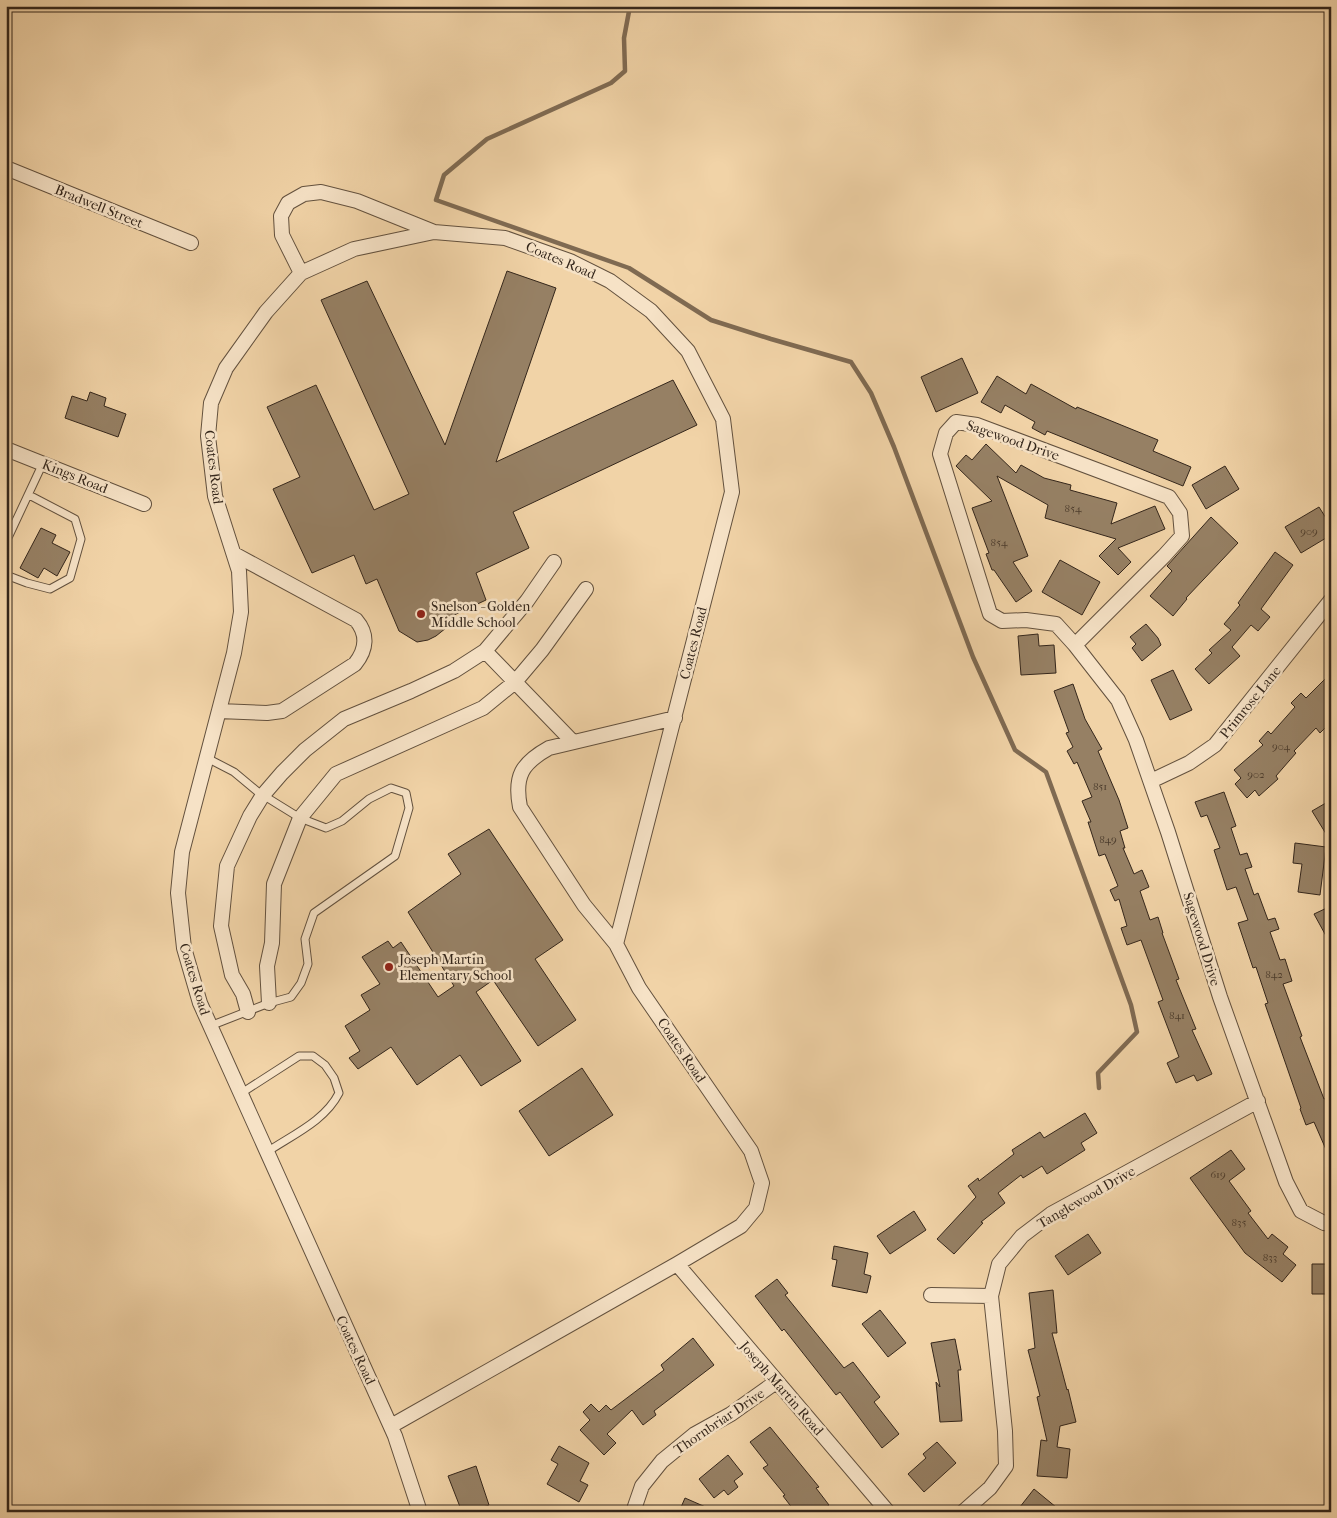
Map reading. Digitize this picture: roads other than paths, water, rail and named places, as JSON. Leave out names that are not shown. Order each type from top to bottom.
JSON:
[{"type":"street","name":"Bradwell Street","points":[[6,168],[191,243]]},
{"type":"street","points":[[301,273],[282,235],[281,216],[288,203],[304,194],[321,192],[357,201],[434,232]]},
{"type":"street","name":"Coates Road","points":[[390,1426],[741,1226],[756,1208],[762,1183],[751,1151],[639,988],[616,944],[732,492],[723,419],[688,351],[651,311],[610,281],[570,261],[506,238],[434,232],[354,250],[301,273],[266,312],[226,368],[211,404],[208,436],[215,496],[239,571],[241,612],[234,653],[182,852],[178,893],[184,948],[200,1003],[390,1426],[420,1512]]},
{"type":"street","name":"Sagewood Drive","points":[[1075,645],[1182,536],[1180,513],[1169,497],[977,425],[956,422],[946,433],[940,454],[990,614],[1002,621],[1026,620],[1056,624],[1118,700],[1136,740],[1151,781],[1220,997],[1286,1182],[1301,1211],[1324,1223],[1331,1224]]},
{"type":"street","name":"Kings Road","points":[[6,449],[144,504]]},
{"type":"street","points":[[219,711],[267,713],[282,711],[355,664],[365,648],[365,637],[362,628],[356,620],[234,554]]},
{"type":"street","points":[[248,1012],[243,994],[232,974],[221,926],[227,866],[250,816],[263,796],[305,750],[344,719],[454,671],[485,651],[527,601],[554,562]]},
{"type":"street","points":[[269,1004],[267,966],[272,943],[274,884],[300,818],[336,774],[483,708],[515,682],[542,650],[586,589]]},
{"type":"street","name":"Primrose Lane","points":[[1151,781],[1189,763],[1215,745],[1331,600]]},
{"type":"street","points":[[485,651],[573,742]]},
{"type":"street","points":[[616,944],[584,906],[520,807],[518,783],[525,765],[549,748],[675,718]]},
{"type":"street","name":"Tanglewood Drive","points":[[962,1512],[990,1488],[1006,1466],[991,1296],[1000,1264],[1022,1236],[1044,1220],[1258,1101]]},
{"type":"street","name":"Joseph Martin Road","points":[[677,1264],[888,1512]]},
{"type":"street","points":[[931,1295],[991,1296]]},
{"type":"street","name":"Thornbriar Drive","points":[[632,1512],[642,1486],[662,1460],[695,1434],[731,1414],[776,1382]]},
{"type":"lane","points":[[6,542],[43,463]]},
{"type":"lane","points":[[6,575],[26,583],[50,589],[70,578],[81,539],[75,519],[29,495]]},
{"type":"lane","points":[[207,758],[234,772],[263,796],[300,818],[326,828],[342,821],[368,799],[391,788],[406,793],[409,808],[395,856],[314,913],[305,939],[308,964],[301,983],[291,997],[210,1026]]},
{"type":"lane","points":[[240,1094],[299,1056],[313,1056],[325,1065],[334,1078],[340,1093],[334,1104],[318,1119],[266,1152]]},
{"type":"waterway","points":[[630,6],[624,38],[625,71],[611,83],[487,139],[444,175],[436,200],[629,268],[711,320],[851,362],[871,393],[894,447],[973,657],[1015,750],[1046,772],[1131,1005],[1137,1032],[1098,1073],[1099,1088]]},
{"type":"place","name":"Snelson - Golden Middle School","points":[[421,614]]},
{"type":"place","name":"Joseph Martin Elementary School","points":[[389,967]]}]
